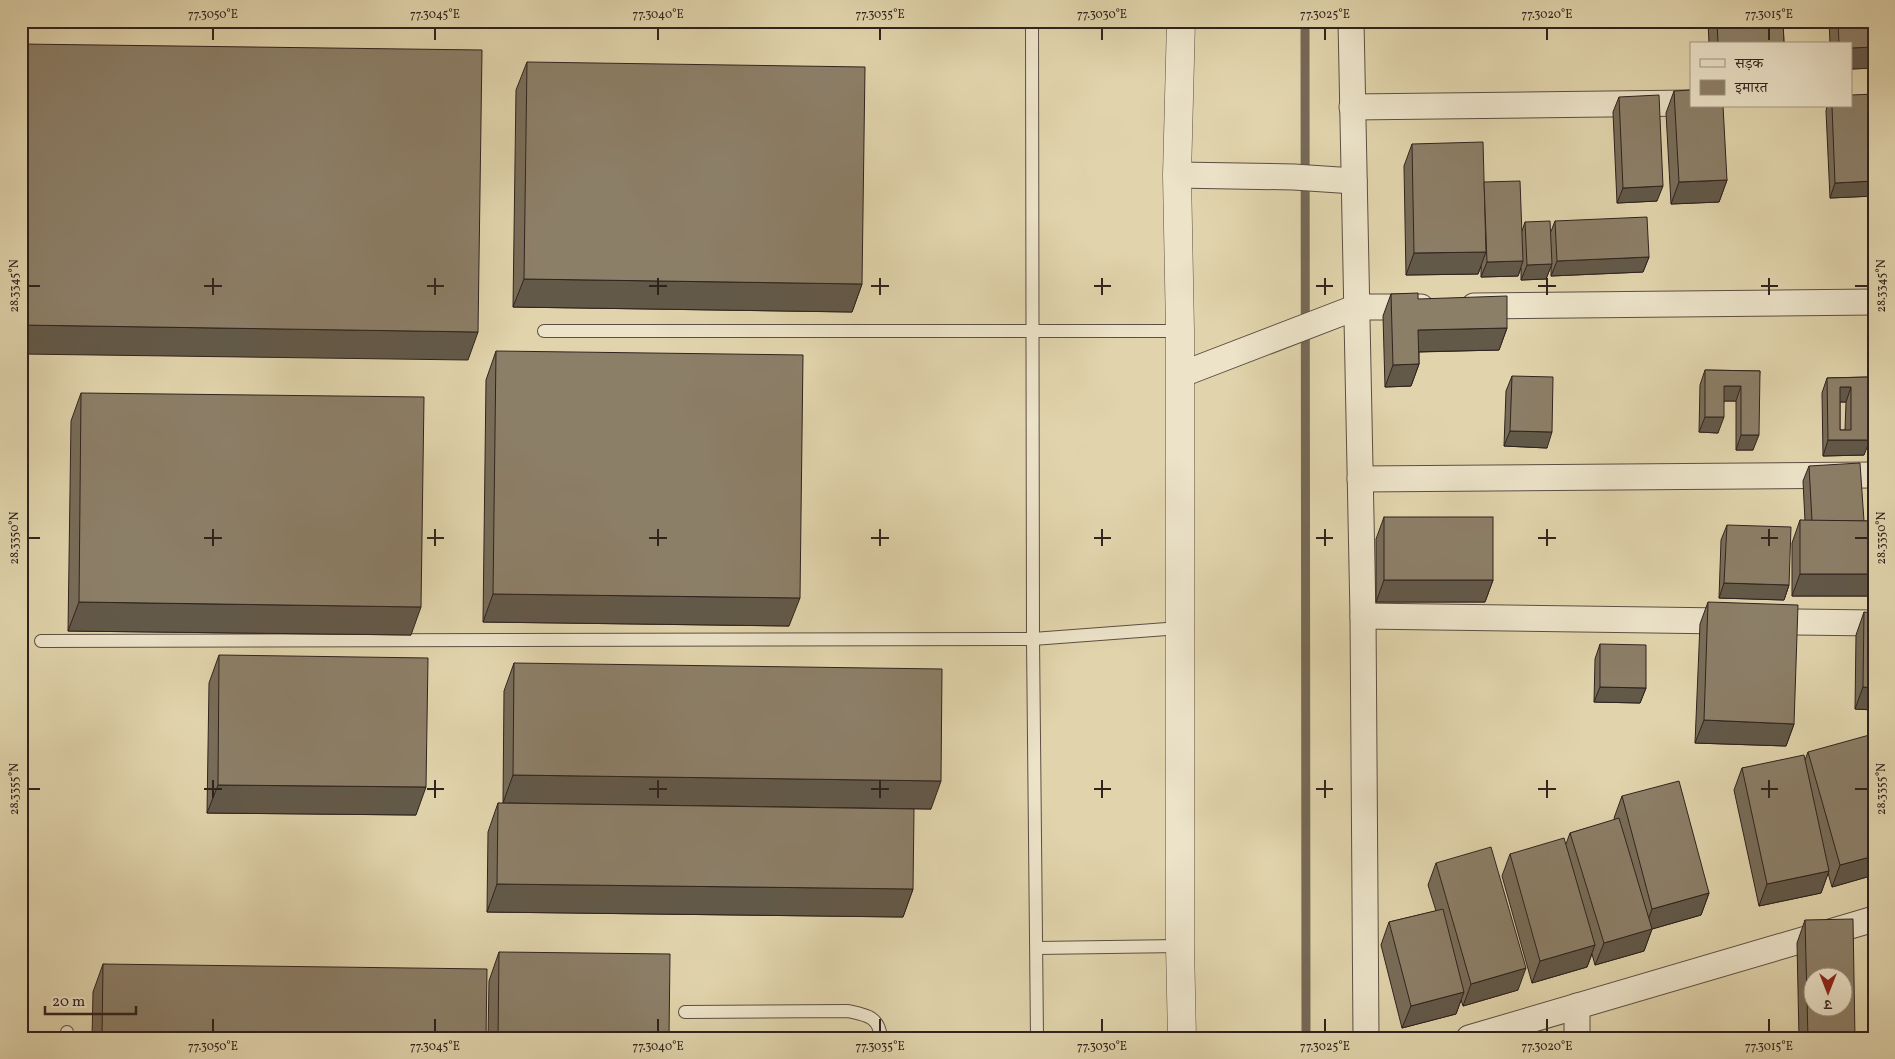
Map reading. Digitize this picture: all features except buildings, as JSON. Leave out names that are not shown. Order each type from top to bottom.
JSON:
[{"type":"street","points":[[1181,21],[1177,175],[1180,330],[1180,946],[1182,1038]]},
{"type":"street","points":[[1351,21],[1363,616],[1366,1038]]},
{"type":"street","points":[[1352,107],[1690,103]]},
{"type":"street","points":[[1177,175],[1294,177],[1354,181]]},
{"type":"street","points":[[1180,375],[1357,307],[1874,302]]},
{"type":"street","points":[[1360,479],[1874,475]]},
{"type":"street","points":[[1363,616],[1874,623]]},
{"type":"street","points":[[1469,1038],[1874,919]]},
{"type":"street","points":[[1577,1006],[1578,1038]]},
{"type":"lane","points":[[1032,21],[1033,638],[1037,1038]]},
{"type":"lane","points":[[544,330],[1180,330]]},
{"type":"lane","points":[[41,641],[1033,638],[1180,628]]},
{"type":"lane","points":[[1037,948],[1180,946]]},
{"type":"lane","points":[[685,1012],[848,1011],[870,1016],[880,1028],[881,1038]]},
{"type":"waterway","points":[[1305,21],[1306,1038]]}]
